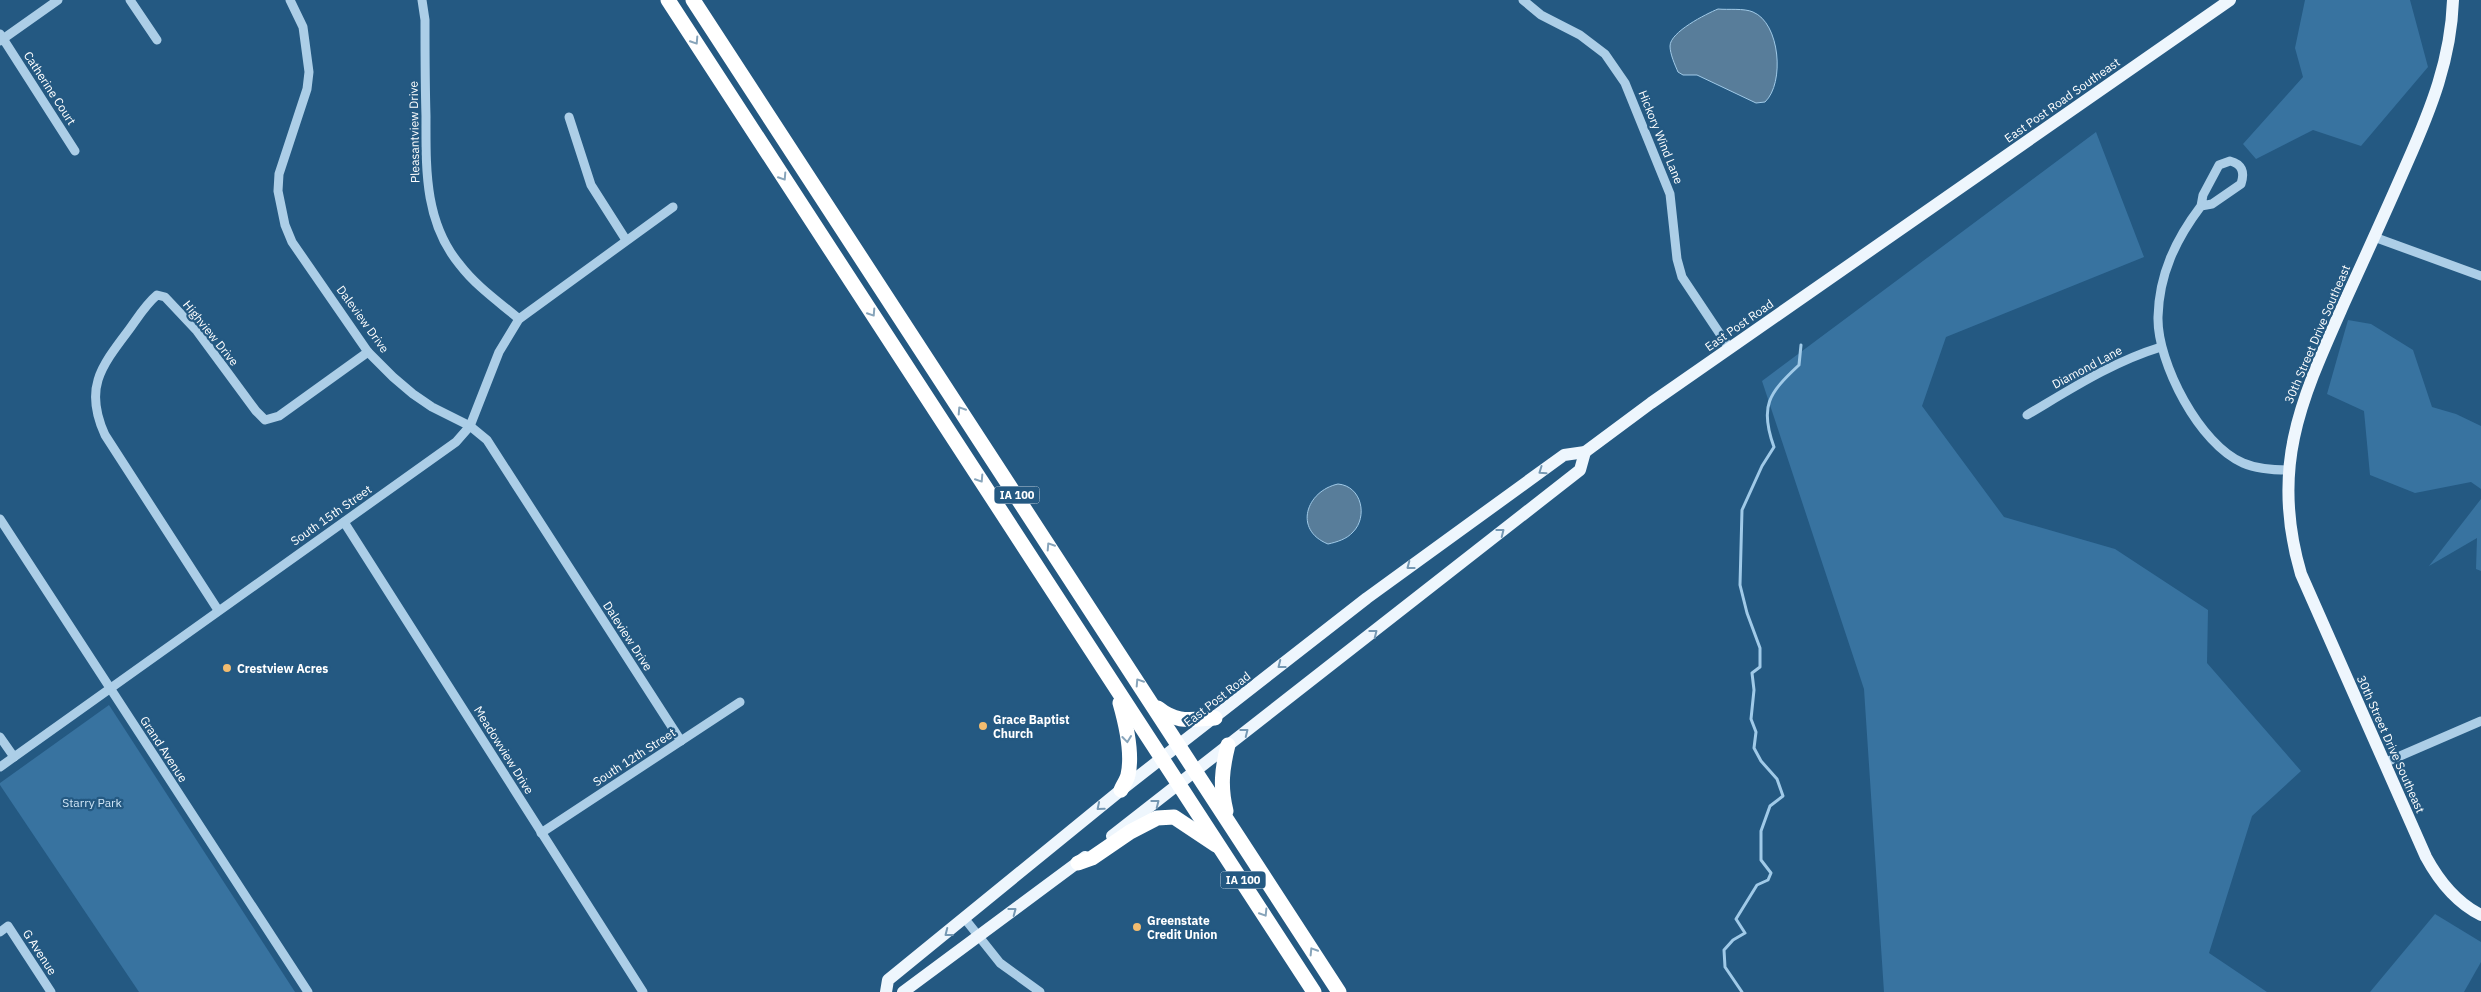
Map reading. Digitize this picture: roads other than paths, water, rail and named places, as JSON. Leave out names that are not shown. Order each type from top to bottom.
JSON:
[{"type":"highway","name":"IA 100","points":[[668,0],[1118,692],[1224,850],[1314,992]]},
{"type":"highway","name":"IA 100","points":[[693,0],[1180,745],[1339,992]]},
{"type":"highway","points":[[1118,692],[1128,744],[1128,775],[1121,790]]},
{"type":"highway","points":[[1153,704],[1170,718],[1215,718]]},
{"type":"highway","points":[[1228,745],[1222,770],[1221,785],[1228,819]]},
{"type":"highway","points":[[1078,862],[1092,858],[1130,832],[1157,818],[1174,817],[1224,850]]},
{"type":"main road","name":"East Post Road Southeast","points":[[1910,223],[2230,0]]},
{"type":"main road","name":"30th Street Drive Southeast","points":[[2453,0],[2450,43],[2442,78],[2305,394],[2294,430],[2288,470],[2290,524],[2301,574],[2434,872],[2450,892],[2481,915]]},
{"type":"main road","name":"East Post Road","points":[[886,992],[888,980],[1121,790],[1367,598],[1564,455],[1585,452],[1910,223]]},
{"type":"main road","points":[[903,992],[1078,862],[1580,470],[1585,452]]},
{"type":"street","points":[[1,38],[58,0]]},
{"type":"street","points":[[130,0],[157,40]]},
{"type":"street","name":"Daleview Drive","points":[[290,0],[303,27],[310,72],[307,89],[279,174],[279,207],[292,242],[368,352],[393,377],[419,398],[432,407],[470,426],[487,440],[681,741]]},
{"type":"street","name":"Pleasantview Drive","points":[[422,0],[425,20],[426,179],[432,209],[443,240],[459,265],[519,319]]},
{"type":"street","name":"Hickory Wind Lane","points":[[1523,0],[1541,15],[1580,35],[1605,54],[1625,83],[1670,194],[1677,259],[1682,277],[1730,349]]},
{"type":"street","name":"Catherine Court","points":[[1,38],[75,151]]},
{"type":"street","points":[[569,117],[591,185],[626,240]]},
{"type":"street","points":[[2202,206],[2212,204],[2241,184],[2243,171],[2236,162],[2224,162],[2219,165],[2203,195],[2202,206],[2185,228],[2169,257],[2162,286],[2158,318],[2161,347],[2179,393],[2197,421],[2218,446],[2242,463],[2269,470],[2288,470]]},
{"type":"street","name":"South 15th Street","points":[[0,767],[456,442],[470,426],[499,352],[519,319],[673,207]]},
{"type":"street","points":[[2374,237],[2481,276]]},
{"type":"street","name":"Highview Drive","points":[[218,610],[105,435],[96,416],[94,398],[104,364],[157,295],[166,297],[197,331],[256,411],[265,420],[279,416],[368,352]]},
{"type":"street","name":"Diamond Lane","points":[[2027,415],[2100,371],[2138,354],[2161,347]]},
{"type":"street","name":"Grand Avenue","points":[[0,519],[308,992]]},
{"type":"street","name":"Meadowview Drive","points":[[344,522],[642,992]]},
{"type":"street","name":"South 12th Street","points":[[541,833],[740,702]]},
{"type":"street","points":[[2384,763],[2481,721]]},
{"type":"street","points":[[0,736],[14,758]]},
{"type":"street","points":[[965,919],[978,937],[1008,970],[1040,992]]},
{"type":"street","name":"G Avenue","points":[[0,932],[8,926],[51,992]]},
{"type":"waterway","points":[[1742,992],[1725,967],[1724,950],[1733,940],[1745,933],[1736,919],[1757,885],[1768,880],[1771,873],[1761,860],[1761,831],[1770,806],[1783,796],[1777,779],[1761,761],[1754,748],[1756,732],[1751,719],[1754,690],[1752,673],[1760,667],[1760,648],[1747,613],[1740,585],[1742,510],[1762,466],[1774,447],[1767,421],[1767,410],[1770,401],[1780,384],[1799,365],[1801,345]]},
{"type":"place","name":"Crestview Acres","points":[[227,668]]},
{"type":"place","name":"Grace Baptist Church","points":[[983,726]]},
{"type":"place","name":"Greenstate Credit Union","points":[[1137,927]]},
{"type":"park label","name":"Starry Park","points":[[92,802]]}]
